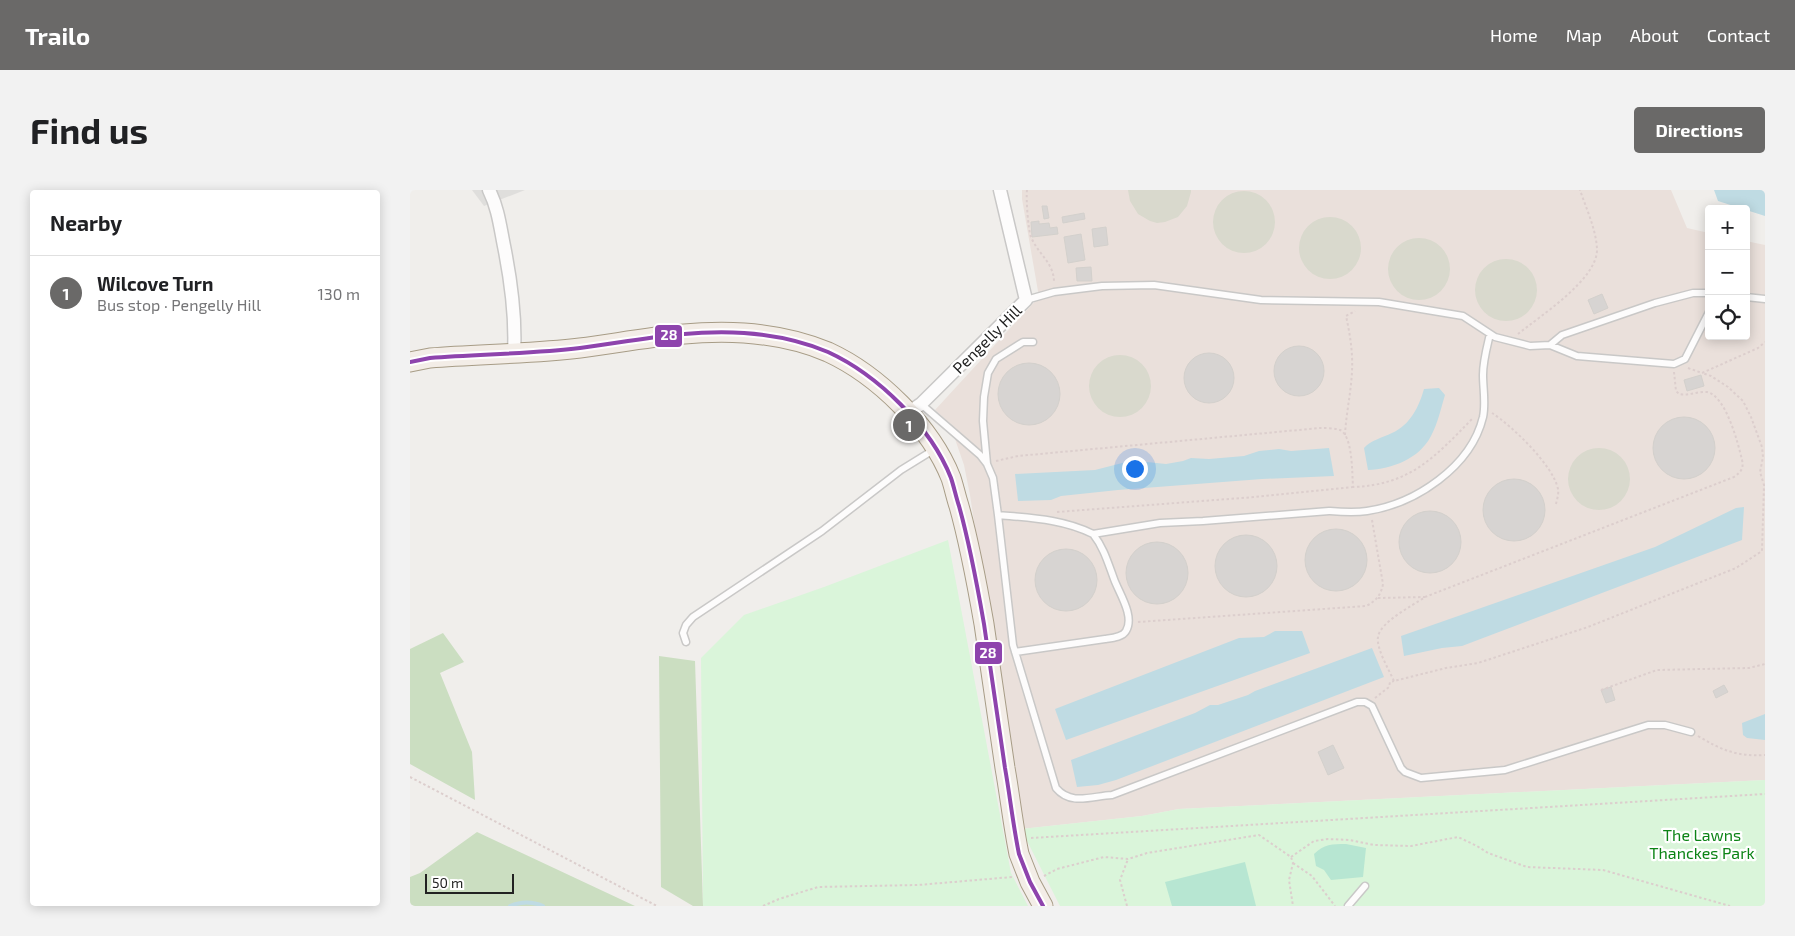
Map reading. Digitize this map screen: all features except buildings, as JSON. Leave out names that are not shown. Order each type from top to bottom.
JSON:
[{"type":"main road","points":[[410,362],[430,358],[578,348],[673,335],[715,332],[743,333],[772,336],[799,342],[828,352],[915,409],[951,478],[965,527],[977,581],[1019,854],[1043,906]]},
{"type":"street","points":[[489,190],[496,205],[506,259],[515,324],[514,353]]},
{"type":"street","name":"Pengelly Hill","points":[[915,409],[1026,300],[1000,190]]},
{"type":"lane","points":[[1026,300],[1054,292],[1102,286],[1154,285],[1261,300],[1379,302],[1463,316],[1495,337],[1530,346],[1550,345],[1577,356],[1674,364],[1685,359],[1705,320]]},
{"type":"lane","points":[[1550,345],[1562,335],[1655,303],[1693,293],[1705,293]]},
{"type":"lane","points":[[1750,297],[1765,299]]},
{"type":"lane","points":[[1093,534],[1160,522],[1203,521],[1329,511],[1348,513],[1369,511],[1398,503],[1444,476],[1473,442],[1484,407],[1483,373],[1490,334]]},
{"type":"lane","points":[[987,464],[983,421],[988,373],[996,359],[1009,349],[1023,342],[1033,342]]},
{"type":"lane","points":[[915,409],[980,455],[987,464],[993,478],[1015,652],[1056,788],[1061,794],[1070,798],[1083,800],[1112,795],[1356,702],[1365,702],[1372,706],[1377,713],[1401,768],[1405,772],[1420,778],[1504,770],[1648,725],[1665,725],[1691,732]]},
{"type":"lane","points":[[686,642],[683,633],[686,625],[693,617],[822,531],[901,470],[936,449]]},
{"type":"lane","points":[[998,515],[1065,523],[1093,534],[1108,560],[1114,580],[1127,606],[1129,623],[1127,630],[1120,636],[1015,652]]},
{"type":"lane","points":[[1348,906],[1365,886]]},
{"type":"path","points":[[1027,190],[1026,197],[1031,237],[1054,272],[1054,292]]},
{"type":"path","points":[[1509,341],[1577,285],[1594,263],[1597,251],[1596,240],[1580,190]]},
{"type":"path","points":[[1353,487],[1350,454],[1345,435],[1346,411],[1352,371],[1351,340],[1346,316],[1355,311],[1357,301]]},
{"type":"path","points":[[1702,373],[1758,348],[1765,342]]},
{"type":"path","points":[[1368,704],[1389,687],[1390,682],[1394,681],[1446,668],[1478,663],[1588,627],[1736,568],[1764,550],[1764,485],[1760,472],[1764,457],[1753,422],[1743,401],[1728,387],[1711,376],[1674,364],[1676,391],[1680,394],[1707,392],[1715,397],[1725,409],[1742,460],[1743,465],[1739,474],[1425,597],[1386,623],[1378,635],[1378,644],[1394,681]]},
{"type":"path","points":[[1041,519],[1051,513],[1096,508],[1255,497],[1384,484],[1413,472],[1428,462],[1484,407],[1518,433],[1537,453],[1557,485],[1556,504]]},
{"type":"path","points":[[987,464],[1018,456],[1320,428],[1340,431],[1345,435]]},
{"type":"path","points":[[1129,623],[1146,620],[1358,607],[1372,603],[1382,591],[1382,584],[1369,511]]},
{"type":"path","points":[[1378,598],[1425,597]]},
{"type":"path","points":[[1601,690],[1657,670],[1749,668],[1765,664]]},
{"type":"path","points":[[1691,732],[1727,751],[1747,756],[1765,755]]},
{"type":"path","points":[[410,777],[657,906]]},
{"type":"path","points":[[1016,838],[1765,794]]},
{"type":"path","points":[[763,906],[818,887],[918,885],[1029,879],[1057,869],[1104,857],[1128,859],[1147,853],[1259,835],[1291,857],[1292,863],[1289,880],[1293,906]]},
{"type":"path","points":[[1291,857],[1314,841],[1336,840],[1374,845],[1410,846],[1458,837],[1488,853],[1527,868],[1604,870],[1730,906]]},
{"type":"path","points":[[1127,906],[1120,880],[1128,859]]},
{"type":"path","points":[[1292,863],[1312,876],[1335,906]]},
{"type":"shaded area","points":[[472,190],[525,190],[484,206]]},
{"type":"shaded area","points":[[1022,190],[1671,190],[1687,228],[1705,232],[1705,340],[1750,340],[1750,242],[1765,245],[1765,780],[1179,809],[1142,816],[1021,829],[970,495],[964,465],[955,439],[961,433],[935,410],[1039,297]]},
{"type":"shaded area","points":[[1128,190],[1191,190],[1191,192],[1187,206],[1178,217],[1157,223],[1138,214],[1130,201]]},
{"type":"shaded area","points":[[1238,191],[1250,191],[1266,200],[1273,210],[1275,222],[1273,234],[1266,244],[1250,253],[1238,253],[1227,248],[1218,239],[1213,228],[1213,216],[1218,205],[1227,196]]},
{"type":"shaded area","points":[[1324,217],[1336,217],[1352,226],[1359,236],[1361,248],[1359,260],[1352,270],[1336,279],[1324,279],[1313,274],[1304,265],[1299,254],[1299,242],[1304,231],[1313,222]]},
{"type":"shaded area","points":[[1413,238],[1425,238],[1441,247],[1448,257],[1450,269],[1448,281],[1441,291],[1425,300],[1413,300],[1402,295],[1393,286],[1388,275],[1388,263],[1393,252],[1402,243]]},
{"type":"shaded area","points":[[1500,259],[1512,259],[1528,268],[1535,278],[1537,290],[1535,302],[1528,312],[1512,321],[1500,321],[1489,316],[1480,307],[1475,296],[1475,284],[1480,273],[1489,264]]},
{"type":"shaded area","points":[[1114,355],[1126,355],[1142,364],[1149,374],[1151,386],[1149,398],[1142,408],[1126,417],[1114,417],[1103,412],[1094,403],[1089,392],[1089,380],[1094,369],[1103,360]]},
{"type":"shaded area","points":[[1593,448],[1605,448],[1621,457],[1628,467],[1630,479],[1628,491],[1621,501],[1605,510],[1593,510],[1582,505],[1573,496],[1568,485],[1568,473],[1573,462],[1582,453]]},
{"type":"green space","points":[[948,540],[1011,873],[1028,906],[703,906],[701,658],[744,615]]},
{"type":"green space","points":[[443,633],[464,662],[440,673],[472,752],[475,800],[410,764],[410,649]]},
{"type":"green space","points":[[659,656],[695,661],[703,906],[693,906],[661,887]]},
{"type":"green space","name":"The Lawns Thanckes Park","points":[[1765,780],[1765,906],[1060,906],[1021,829],[1142,816],[1179,809]]},
{"type":"green space","points":[[477,832],[635,906],[410,906],[410,877],[420,873]]},
{"type":"green space","points":[[1346,844],[1366,848],[1363,877],[1331,880],[1324,870],[1316,866],[1314,854],[1321,848],[1329,845]]},
{"type":"green space","points":[[1245,862],[1256,906],[1172,906],[1165,882]]},
{"type":"water","points":[[1714,190],[1765,190],[1765,216],[1750,211],[1750,205],[1731,205],[1718,201]]},
{"type":"water","points":[[1439,388],[1445,395],[1436,426],[1426,444],[1412,457],[1404,461],[1386,468],[1368,470],[1364,448],[1373,441],[1398,430],[1404,425],[1413,415],[1424,389]]},
{"type":"water","points":[[1329,448],[1334,476],[1262,479],[1118,490],[1061,496],[1051,500],[1018,501],[1015,474],[1095,470],[1126,462],[1166,464],[1191,458],[1209,459],[1244,456],[1259,451],[1279,449],[1291,451]]},
{"type":"water","points":[[1744,507],[1742,540],[1462,646],[1404,656],[1401,636],[1655,547],[1736,508]]},
{"type":"water","points":[[1275,631],[1302,631],[1310,653],[1066,740],[1055,709],[1239,638],[1264,637]]},
{"type":"water","points":[[1372,648],[1384,677],[1116,780],[1098,785],[1077,787],[1071,760],[1195,713],[1210,705],[1218,705],[1248,695]]},
{"type":"water","points":[[1765,714],[1765,740],[1747,738],[1743,735],[1742,723]]},
{"type":"waterway","points":[[510,906],[527,902],[543,906]]},
{"type":"transit line","name":"28","points":[[410,362],[430,358],[562,350],[682,334],[744,333],[787,339],[828,352],[866,374],[884,389],[901,405],[930,440],[942,459],[952,481],[967,535],[984,624],[1019,854],[1030,882],[1043,906]]},
{"type":"place","name":"Wilcove Turn","points":[[909,425]]}]
